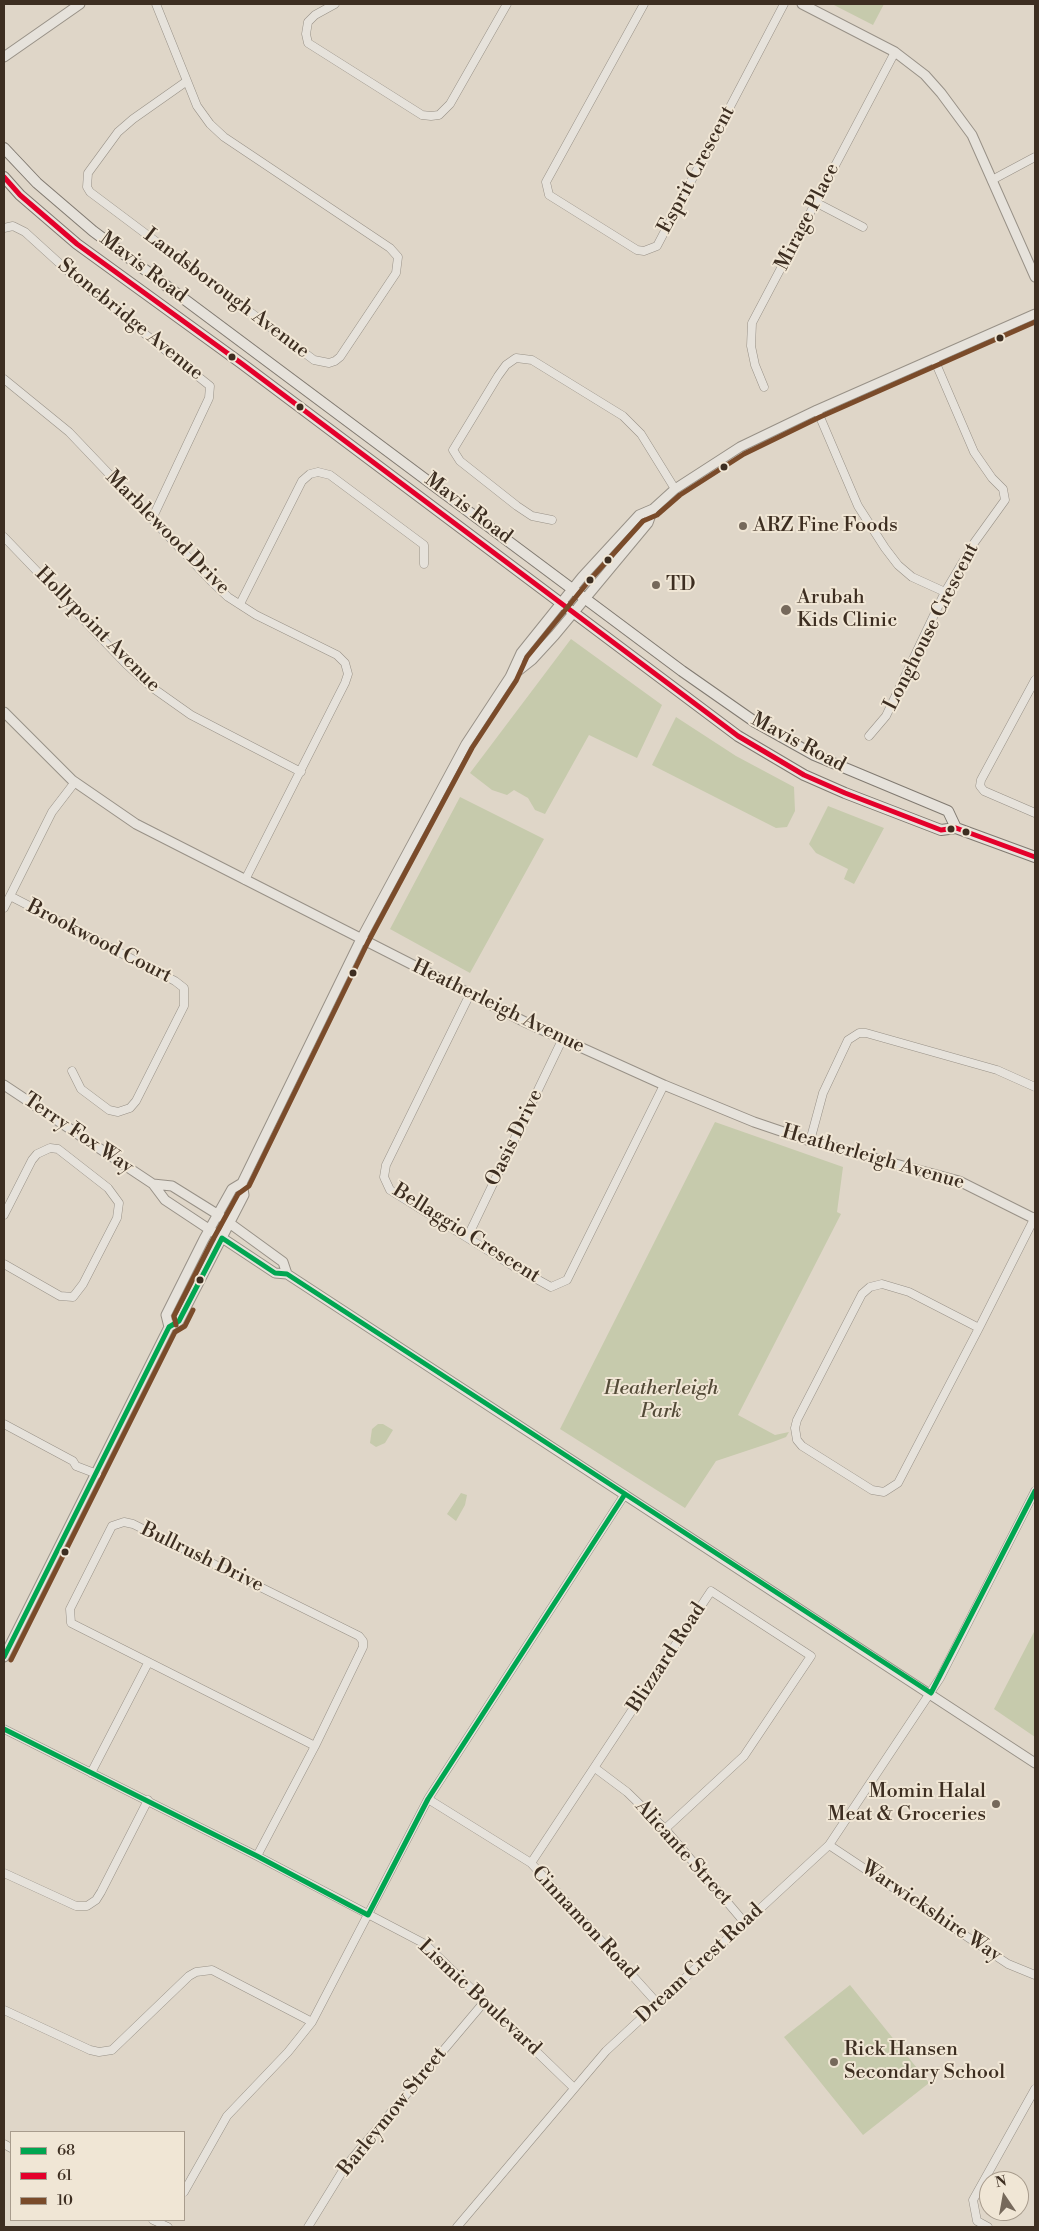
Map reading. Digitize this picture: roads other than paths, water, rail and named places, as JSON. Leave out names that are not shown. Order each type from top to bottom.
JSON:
[{"type":"main road","name":"Mavis Road","points":[[4,148],[37,183],[93,231],[573,587],[682,671],[755,722],[832,764],[948,811],[956,828]]},
{"type":"main road","name":"Mavis Road","points":[[4,177],[20,195],[77,244],[257,375],[716,721],[766,754],[822,783],[932,827],[941,830],[956,828],[1035,857]]},
{"type":"street","points":[[4,57],[80,4]]},
{"type":"street","name":"Landsborough Avenue","points":[[156,4],[187,81],[197,106],[216,131],[390,248],[398,257],[396,273],[340,357],[335,361],[321,363],[314,360],[90,192],[87,187],[88,173],[118,132],[133,119],[187,81]]},
{"type":"street","points":[[334,4],[315,15],[308,22],[306,34],[308,43],[422,115],[431,116],[439,114],[450,104],[507,4]]},
{"type":"street","name":"Esprit Crescent","points":[[644,4],[546,182],[549,195],[637,250],[644,251],[657,246],[784,4]]},
{"type":"street","points":[[802,4],[894,52],[925,75],[954,110],[972,136],[1035,277]]},
{"type":"street","name":"Mirage Place","points":[[764,387],[755,365],[751,346],[752,324],[894,52]]},
{"type":"street","points":[[992,180],[1035,157]]},
{"type":"street","points":[[816,202],[863,227]]},
{"type":"street","name":"Stonebridge Avenue","points":[[4,228],[13,226],[25,232],[80,282],[210,386],[209,398],[152,519]]},
{"type":"street","points":[[169,1327],[166,1315],[209,1229],[232,1189],[242,1183],[361,939],[466,744],[510,677],[521,653],[573,587],[639,515],[653,509],[675,489],[740,447],[817,410],[1035,314]]},
{"type":"street","points":[[552,520],[532,516],[517,506],[460,461],[453,450],[498,376],[506,365],[516,358],[532,360],[623,416],[641,434],[675,489]]},
{"type":"street","name":"Longhouse Crescent","points":[[869,736],[886,716],[945,592],[974,543],[1005,500],[1005,493],[974,452],[934,359]]},
{"type":"street","name":"Marblewood Drive","points":[[4,379],[69,432],[211,581],[256,615],[337,655],[346,664],[347,679],[245,880]]},
{"type":"street","points":[[817,410],[858,506],[885,548],[898,565],[912,577],[945,592]]},
{"type":"street","points":[[240,604],[302,481],[310,474],[318,472],[330,475],[420,542],[424,546],[424,564]]},
{"type":"street","points":[[510,677],[532,660],[572,614],[648,523],[653,509]]},
{"type":"street","name":"Hollypoint Avenue","points":[[4,536],[126,664],[150,686],[192,715],[301,772]]},
{"type":"street","points":[[1035,680],[990,763],[980,786],[984,791],[1035,812]]},
{"type":"street","name":"Heatherleigh Avenue","points":[[4,712],[75,782],[136,824],[562,1040],[754,1122],[810,1141],[959,1181],[1035,1218]]},
{"type":"street","points":[[4,908],[52,812],[75,782]]},
{"type":"street","name":"Brookwood Court","points":[[10,896],[175,981],[184,988],[184,1006],[136,1101],[130,1108],[118,1112],[109,1110],[81,1089],[72,1071]]},
{"type":"street","name":"Bellaggio Crescent","points":[[470,994],[386,1165],[384,1177],[390,1190],[468,1236],[513,1266],[551,1287],[562,1284],[575,1264],[664,1085]]},
{"type":"street","points":[[810,1141],[823,1093],[848,1040],[858,1033],[866,1033],[997,1070],[1035,1087]]},
{"type":"street","name":"Oasis Drive","points":[[468,1236],[562,1040]]},
{"type":"street","name":"Terry Fox Way","points":[[4,1084],[153,1184],[165,1200],[275,1273],[287,1274],[931,1693],[1035,1763]]},
{"type":"street","points":[[4,1215],[32,1160],[37,1154],[50,1148],[58,1149],[108,1188],[116,1196],[119,1203],[117,1218],[83,1284],[73,1297],[60,1296],[4,1264]]},
{"type":"street","points":[[4,1657],[169,1327],[179,1321],[230,1223],[244,1195],[242,1183]]},
{"type":"street","name":"Terry Fox Way","points":[[153,1184],[172,1186],[217,1214],[283,1262],[287,1274]]},
{"type":"street","points":[[979,1328],[909,1292],[882,1284],[870,1287],[862,1294],[797,1420],[795,1428],[797,1440],[802,1446],[872,1490],[884,1492],[898,1483],[979,1328],[1035,1218]]},
{"type":"street","points":[[4,1424],[72,1461],[76,1466],[97,1474]]},
{"type":"street","name":"Dream Crest Road","points":[[457,2227],[573,2088],[616,2042],[829,1845],[931,1693],[1035,1491]]},
{"type":"street","points":[[185,2190],[226,2116],[288,2052],[312,2022],[428,1799],[625,1494]]},
{"type":"street","name":"Bullrush Drive","points":[[257,1856],[315,1746],[363,1647],[363,1641],[359,1636],[133,1524],[124,1522],[112,1526],[70,1609],[71,1623],[315,1746]]},
{"type":"street","name":"Blizzard Road","points":[[531,1863],[711,1591],[811,1656],[744,1756],[665,1828]]},
{"type":"street","points":[[91,1773],[148,1663]]},
{"type":"street","name":"Lismic Boulevard","points":[[4,1729],[148,1800],[425,1944],[573,2088]]},
{"type":"street","name":"Alicante Street","points":[[595,1768],[626,1792],[665,1828],[745,1923]]},
{"type":"street","name":"Cinnamon Road","points":[[428,1799],[531,1863],[658,2004]]},
{"type":"street","points":[[4,1873],[76,1906],[87,1906],[96,1900],[101,1892],[148,1800]]},
{"type":"street","name":"Warwickshire Way","points":[[829,1845],[1008,1964],[1035,1975]]},
{"type":"street","points":[[4,2010],[90,2050],[99,2052],[112,2050],[189,1976],[196,1972],[212,1970],[312,2022]]},
{"type":"street","name":"Barleymow Street","points":[[308,2227],[345,2166],[485,2001]]},
{"type":"street","points":[[988,2227],[977,2221],[973,2200],[1035,2089]]},
{"type":"place","name":"ARZ Fine Foods","points":[[743,526]]},
{"type":"place","name":"TD","points":[[656,585]]},
{"type":"place","name":"Arubah Kids Clinic","points":[[786,610]]},
{"type":"place","name":"Momin Halal Meat & Groceries","points":[[996,1804]]},
{"type":"place","name":"Rick Hansen Secondary School","points":[[834,2062]]},
{"type":"park label","name":"Heatherleigh Park","points":[[661,1400]]}]
